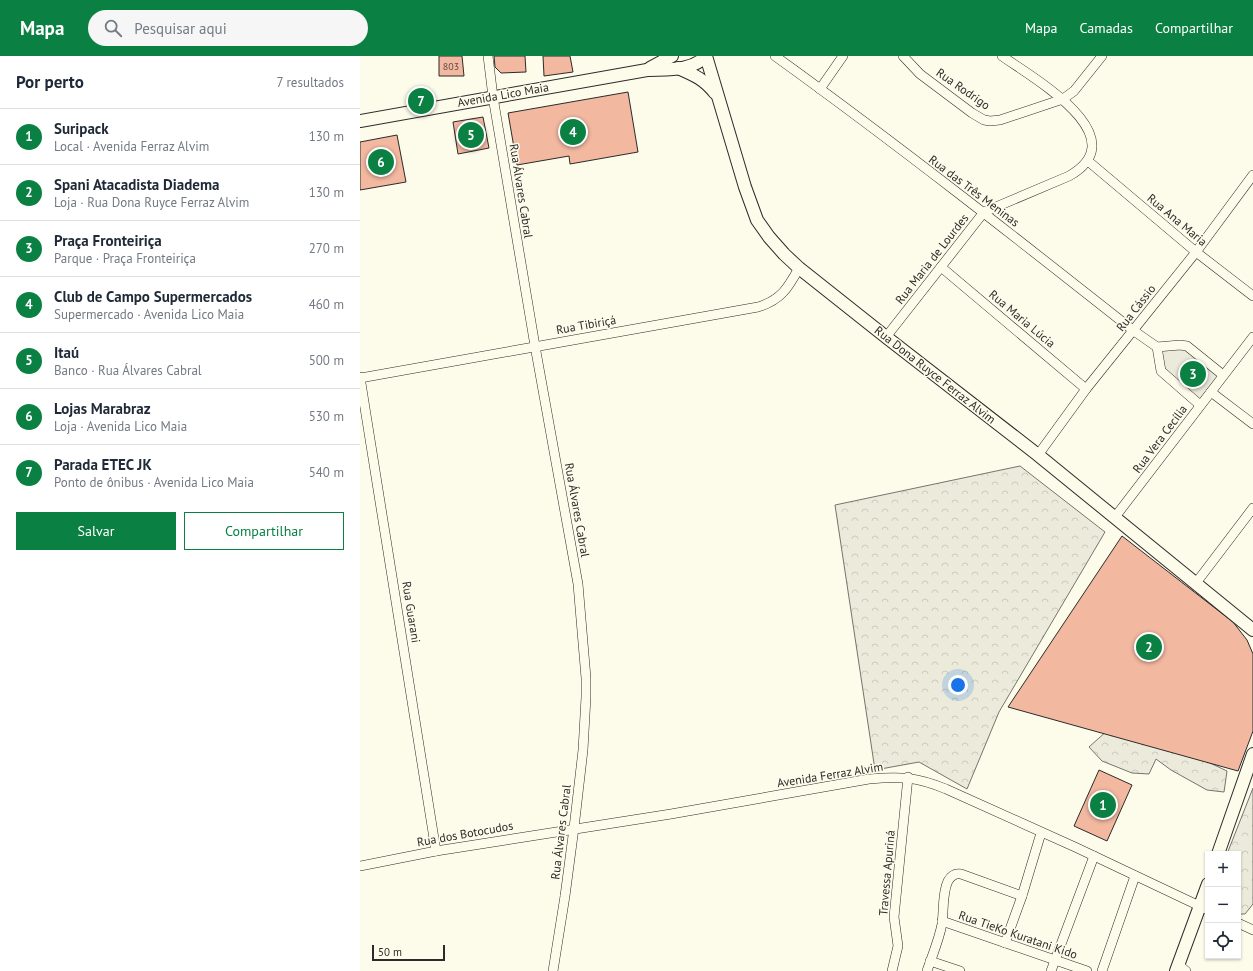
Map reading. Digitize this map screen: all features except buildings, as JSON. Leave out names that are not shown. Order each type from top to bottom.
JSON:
[{"type":"main road","name":"Avenida Lico Maia","points":[[647,70],[672,56]]},
{"type":"main road","name":"Avenida Lico Maia","points":[[360,121],[647,70],[678,68],[697,64],[706,56]]},
{"type":"main road","name":"Rua Dona Ruyce Ferraz Alvim","points":[[706,56],[744,187],[757,220],[784,254],[886,337],[1038,455],[1253,630]]},
{"type":"main road","points":[[678,68],[703,80],[718,97]]},
{"type":"main road","points":[[1219,851],[1253,754]]},
{"type":"main road","points":[[1180,969],[1204,909],[1208,887]]},
{"type":"street","name":"Rua Álvares Cabral","points":[[488,56],[493,97],[535,346],[578,584],[583,630],[586,697],[583,750],[565,896],[553,971]]},
{"type":"street","name":"Rua das Três Meninas","points":[[774,56],[984,212],[1134,331],[1158,347]]},
{"type":"street","points":[[820,89],[843,56]]},
{"type":"street","name":"Rua Rodrigo","points":[[902,56],[920,74],[972,113],[984,120],[1000,120],[1062,99],[1074,91],[1102,56]]},
{"type":"street","points":[[1002,56],[1062,99],[1086,125],[1092,140],[1092,150],[1088,161]]},
{"type":"street","name":"Rua Maria de Lourdes","points":[[886,337],[984,212],[1070,176],[1077,172],[1088,161]]},
{"type":"street","name":"Rua Ana Maria","points":[[1088,161],[1196,252],[1253,296]]},
{"type":"street","name":"Rua Cássio","points":[[1038,455],[1086,389],[1196,252],[1253,175]]},
{"type":"street","name":"Rua Maria Lúcia","points":[[941,267],[1086,389]]},
{"type":"street","name":"Rua Tibiriçá","points":[[360,378],[758,307],[770,303],[779,296],[792,282],[800,268]]},
{"type":"street","name":"Rua Vera Cecília","points":[[1115,517],[1253,337]]},
{"type":"street","points":[[1200,405],[1161,372],[1158,347],[1180,345],[1187,346],[1223,376]]},
{"type":"street","name":"Rua Guarani","points":[[360,378],[379,488],[436,851]]},
{"type":"street","points":[[1211,392],[1253,424]]},
{"type":"street","points":[[1196,583],[1253,508]]},
{"type":"street","name":"Avenida Ferraz Alvim","points":[[574,828],[746,802],[869,779],[908,777],[929,782],[946,789],[1094,856],[1204,909]]},
{"type":"street","name":"Travessa Apuriná","points":[[892,971],[898,946],[894,917],[908,777]]},
{"type":"street","name":"Rua dos Botocudos","points":[[360,866],[436,851],[574,828]]},
{"type":"street","points":[[1005,943],[1022,896],[1041,833]]},
{"type":"street","points":[[1051,971],[1094,856]]},
{"type":"street","points":[[927,971],[942,921],[946,887],[953,875],[957,873],[1022,896]]},
{"type":"street","points":[[1102,971],[1136,876]]},
{"type":"street","name":"Rua TieKo Kuratani Kido","points":[[942,921],[1087,971]]},
{"type":"street","points":[[1241,924],[1253,930]]},
{"type":"street","points":[[930,961],[960,971]]},
{"type":"green space","points":[[1180,345],[1223,375],[1200,405],[1162,373],[1157,347]]},
{"type":"green space","points":[[1020,466],[1105,532],[999,712],[967,789],[919,762],[875,770],[835,505]]},
{"type":"green space","points":[[1119,720],[1227,771],[1224,792],[1207,790],[1171,770],[1156,759],[1149,774],[1132,773],[1102,761],[1089,747]]},
{"type":"green space","points":[[1253,788],[1253,904],[1245,914],[1241,914],[1241,851],[1228,851]]},
{"type":"place","name":"Parada ETEC JK","points":[[421,101]]},
{"type":"place","name":"Club de Campo Supermercados","points":[[573,132]]},
{"type":"place","name":"Itaú","points":[[471,135]]},
{"type":"place","name":"Lojas Marabraz","points":[[381,162]]},
{"type":"place","name":"Praça Fronteiriça","points":[[1193,374]]},
{"type":"place","name":"Spani Atacadista Diadema","points":[[1149,647]]},
{"type":"place","name":"Suripack","points":[[1103,805]]}]
